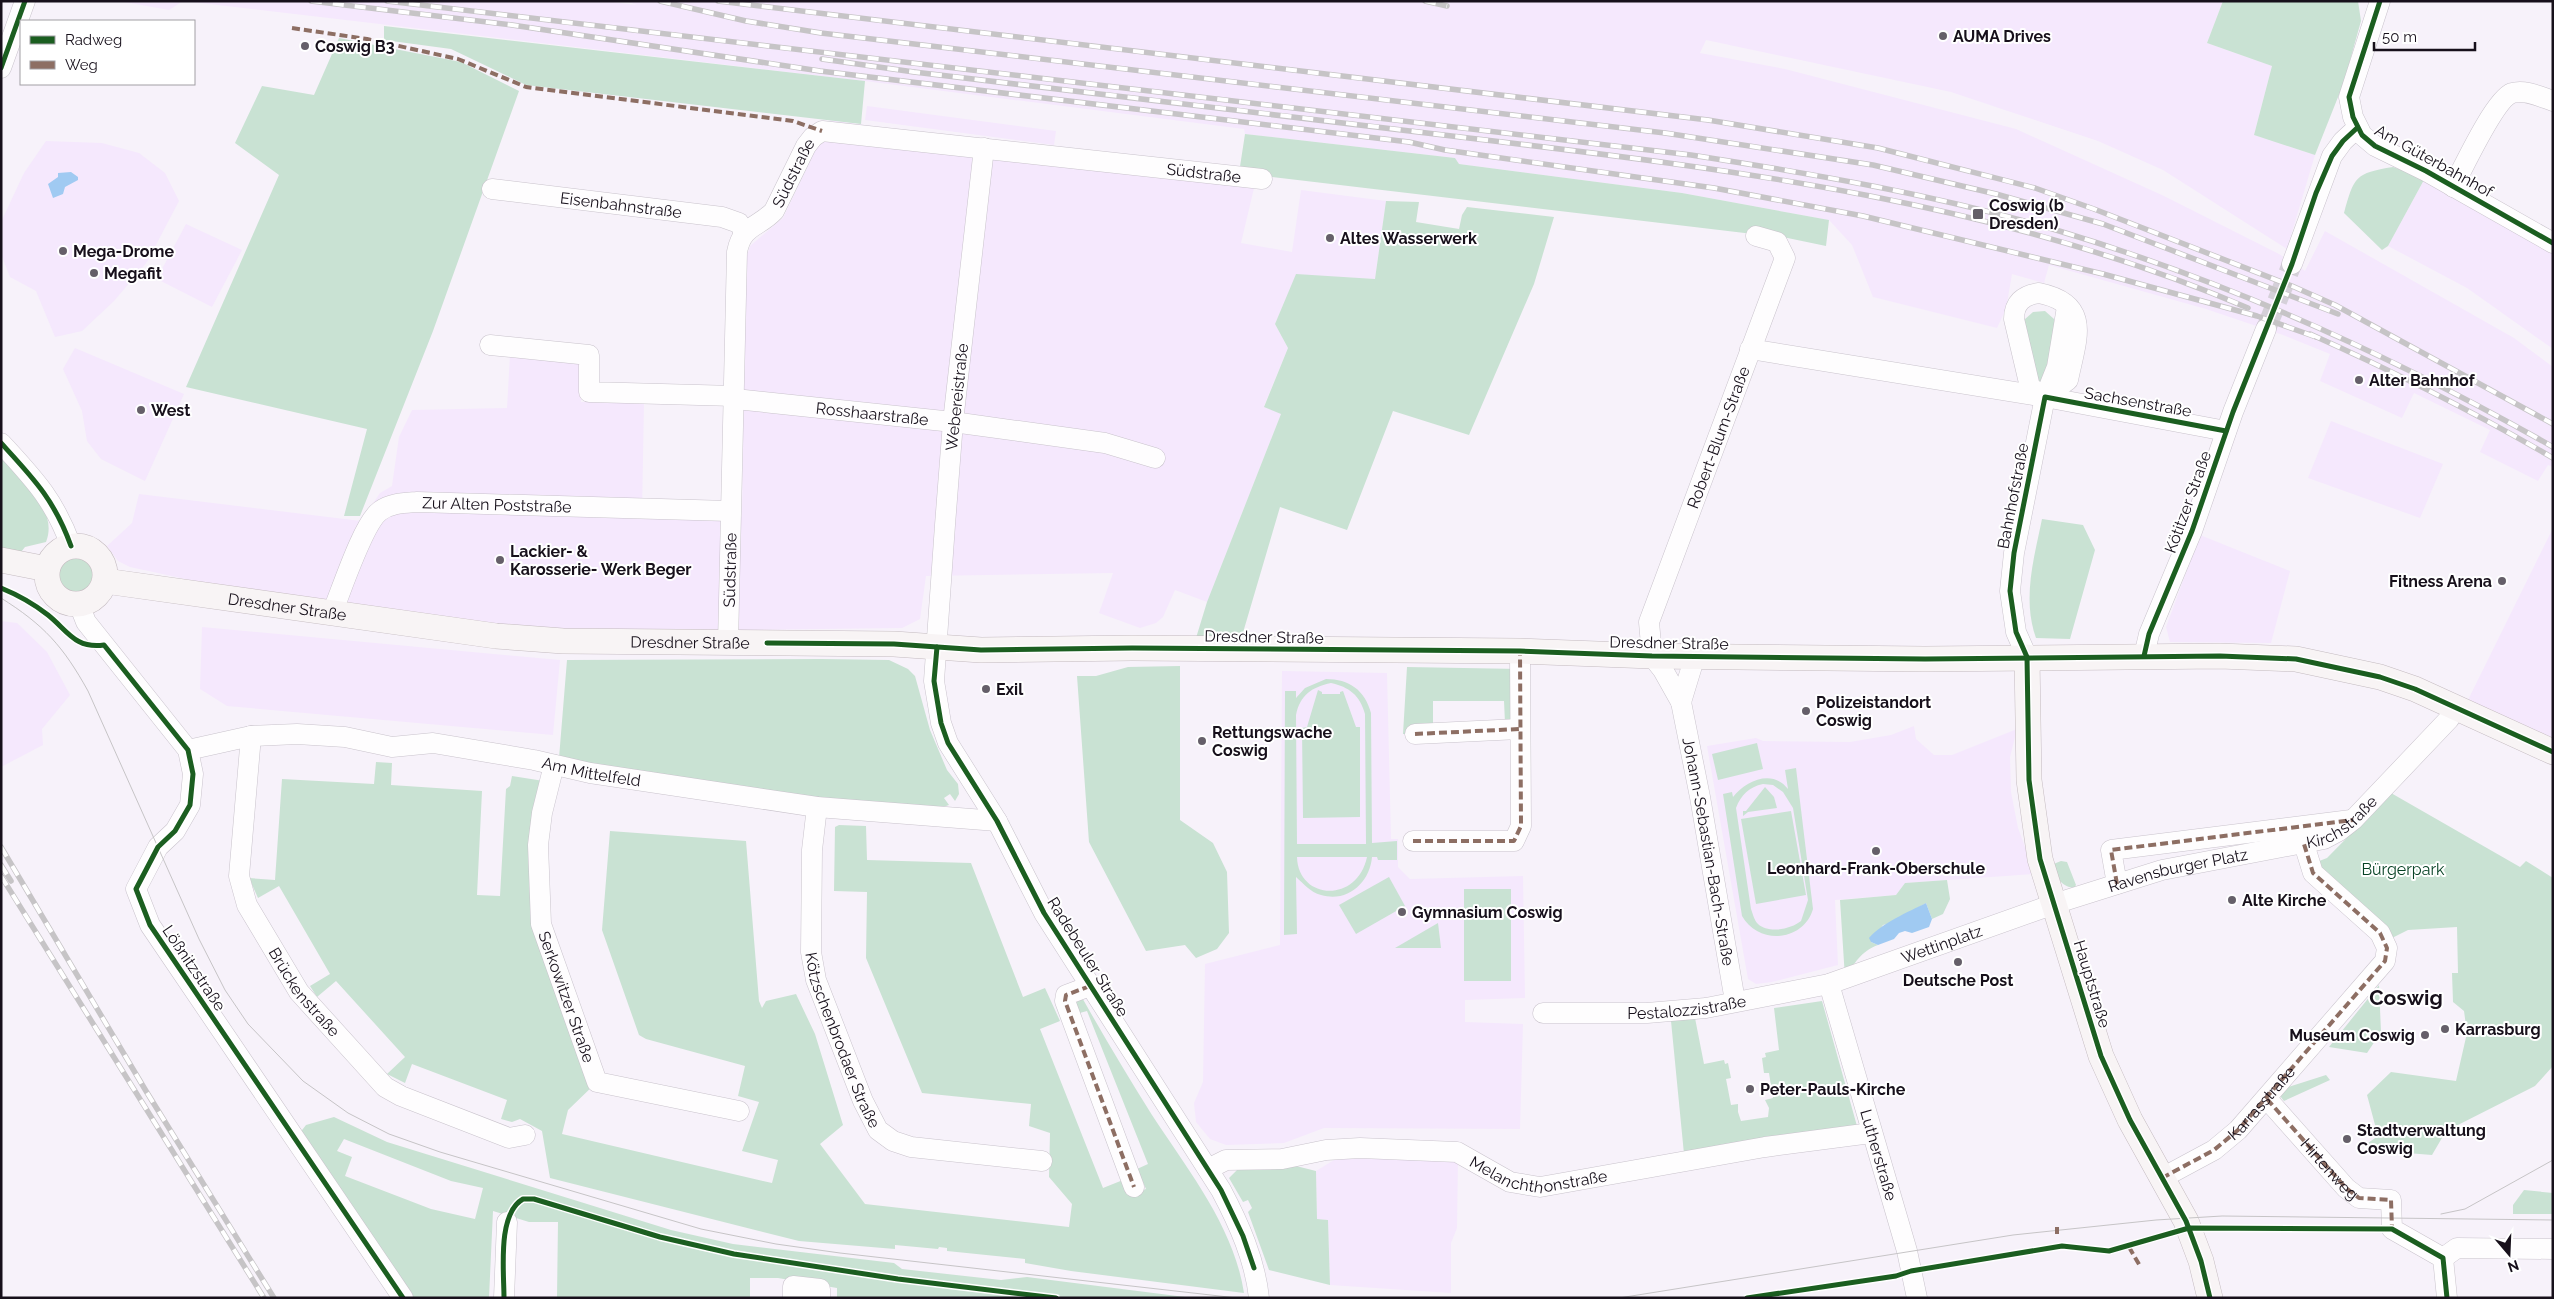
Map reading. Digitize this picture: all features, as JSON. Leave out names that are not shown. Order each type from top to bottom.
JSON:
[{"type":"main road","points":[[71,546],[90,548],[98,554],[103,562],[105,581],[97,596],[79,604],[61,600],[49,587],[47,568],[56,554],[71,546]]},
{"type":"main road","points":[[1,560],[47,568]]},
{"type":"main road","name":"Dresdner Straße","points":[[105,581],[191,595],[496,636],[563,641],[728,644],[894,644],[981,650],[1132,648],[1926,659],[2144,656],[2296,660],[2380,677],[2456,708],[2553,752]]},
{"type":"main road","name":"Hauptstraße","points":[[2027,657],[2029,780],[2040,859],[2101,1056],[2125,1111],[2189,1228],[2201,1261],[2210,1298]]},
{"type":"street","points":[[1,68],[25,1]]},
{"type":"street","points":[[2292,264],[2332,156],[2357,128],[2349,97],[2380,1]]},
{"type":"street","points":[[2453,187],[2499,103],[2511,93],[2524,92],[2553,101]]},
{"type":"street","name":"Am Güterbahnhof","points":[[2357,128],[2375,146],[2553,243]]},
{"type":"street","name":"Südstraße","points":[[728,644],[737,252],[739,240],[744,232],[768,217],[774,210],[806,146],[813,137],[822,131],[1262,179]]},
{"type":"street","name":"Webereistraße","points":[[937,647],[953,422],[984,148]]},
{"type":"street","name":"Eisenbahnstraße","points":[[492,189],[616,202],[722,217],[739,224],[744,232]]},
{"type":"street","name":"Robert-Blum-Straße","points":[[1652,656],[1649,622],[1785,258],[1777,242],[1756,236]]},
{"type":"street","points":[[2031,294],[2053,296],[2067,306],[2078,326],[2068,380],[2045,397],[2030,387],[2014,312],[2018,301],[2031,294]]},
{"type":"street","name":"Kötitzer Straße","points":[[2144,656],[2149,634],[2192,531],[2226,431],[2266,329]]},
{"type":"street","name":"Rosshaarstraße","points":[[490,344],[589,355],[589,392],[735,397],[953,422],[1105,443],[1155,458]]},
{"type":"street","name":"Sachsenstraße","points":[[1750,349],[2045,397],[2226,431]]},
{"type":"street","name":"Bahnhofstraße","points":[[2027,657],[2016,632],[2010,591],[2014,552],[2045,397]]},
{"type":"street","points":[[1,443],[48,496],[60,515],[71,546]]},
{"type":"street","name":"Zur Alten Poststraße","points":[[332,613],[365,532],[378,512],[394,504],[417,502],[730,511]]},
{"type":"street","name":"Lößnitzstraße","points":[[79,604],[86,622],[188,750],[192,774],[190,805],[175,831],[158,847],[136,889],[150,925],[402,1298]]},
{"type":"street","name":"Radebeuler Straße","points":[[937,647],[934,681],[941,723],[948,743],[998,821],[1044,912],[1225,1198],[1243,1236],[1254,1268],[1259,1298]]},
{"type":"street","points":[[1413,841],[1514,841],[1521,826],[1520,652]]},
{"type":"street","name":"Johann-Sebastian-Bach-Straße","points":[[1652,656],[1663,670],[1681,702],[1699,788],[1735,1001]]},
{"type":"street","name":"Johann-Sebastian-Bach-Straße","points":[[1681,702],[1695,656]]},
{"type":"street","name":"Kirchstraße","points":[[2380,934],[2313,873],[2304,844],[2324,839],[2339,831],[2353,820],[2450,719],[2456,708]]},
{"type":"street","points":[[1415,734],[1519,729]]},
{"type":"street","name":"Am Mittelfeld","points":[[188,750],[251,736],[297,734],[346,737],[392,747],[433,743],[554,766],[816,807],[998,821]]},
{"type":"street","name":"Brückenstraße","points":[[251,736],[239,876],[241,888],[247,905],[299,992],[385,1087],[401,1096],[509,1138],[525,1135]]},
{"type":"street","name":"Serkowitzer Straße","points":[[554,766],[542,813],[538,845],[542,924],[597,1082],[740,1111]]},
{"type":"street","name":"Kötzschenbrodaer Straße","points":[[816,807],[812,850],[811,952],[816,980],[863,1101],[878,1130],[893,1141],[911,1147],[1042,1161]]},
{"type":"street","points":[[2117,884],[2112,850],[2353,820]]},
{"type":"street","name":"Ravensburger Platz","points":[[2054,904],[2193,863],[2304,844]]},
{"type":"street","name":"Wettinplatz","points":[[1829,984],[2054,904]]},
{"type":"street","name":"Karrasstraße","points":[[2162,1178],[2214,1150],[2238,1130],[2267,1099],[2385,961],[2387,948],[2380,934]]},
{"type":"street","name":"Pestalozzistraße","points":[[1543,1013],[1647,1013],[1706,1008],[1829,984]]},
{"type":"street","name":"Lutherstraße","points":[[1829,984],[1907,1251],[1917,1298]]},
{"type":"street","points":[[1090,986],[1066,995],[1065,1001],[1134,1187]]},
{"type":"street","name":"Hirtenweg","points":[[2267,1099],[2346,1188],[2358,1198],[2391,1200],[2392,1228],[2443,1258]]},
{"type":"street","name":"Melanchthonstraße","points":[[1208,1169],[1226,1160],[1282,1159],[1333,1149],[1366,1148],[1457,1152],[1510,1182],[1540,1187],[1765,1147],[1871,1133]]},
{"type":"street","points":[[504,1298],[506,1222]]},
{"type":"street","points":[[2447,1298],[2443,1258],[2458,1248],[2553,1249]]},
{"type":"street","points":[[793,1298],[793,1286],[820,1289],[820,1298]]},
{"type":"shaded area","points":[[119,1],[183,1],[169,10]]},
{"type":"shaded area","points":[[184,1],[605,1],[637,5],[625,1],[2223,1],[2207,43],[2272,66],[2254,135],[2315,155],[2287,249],[2163,170],[2098,141],[1951,92],[1706,40],[1700,53],[1785,69],[2016,129],[2164,196],[2279,254],[2305,271],[2325,231],[2514,338],[2553,367],[2553,467],[2548,465],[2538,481],[2480,452],[2490,430],[2414,393],[2402,418],[2320,381],[2330,354],[2283,335],[2206,309],[2049,265],[2044,283],[2012,274],[2006,309],[1997,328],[1873,297],[1852,245],[1829,220],[1682,193],[1459,164],[1455,158],[1245,134],[1244,129],[865,81]]},
{"type":"shaded area","points":[[867,106],[1056,131],[1054,145],[865,120]]},
{"type":"shaded area","points":[[830,120],[1255,184],[1241,243],[1292,252],[1301,190],[1386,201],[1375,279],[1296,275],[1275,324],[1288,348],[1264,406],[1281,414],[1207,602],[1175,590],[1163,617],[1156,623],[1140,628],[1099,613],[1113,573],[926,576],[920,619],[902,628],[564,632],[503,630],[213,585],[130,567],[118,561],[107,546],[132,523],[139,494],[361,521],[380,493],[392,486],[399,437],[412,410],[507,408],[510,355],[580,364],[581,402],[644,403],[642,514],[742,517],[746,259],[750,246],[783,218]]},
{"type":"shaded area","points":[[46,141],[102,143],[139,153],[165,173],[179,201],[147,262],[114,301],[82,331],[55,337],[36,291],[10,277],[1,254],[1,222],[24,173]]},
{"type":"shaded area","points":[[2425,178],[2553,252],[2553,349],[2467,288],[2388,246]]},
{"type":"shaded area","points":[[186,224],[242,250],[212,307],[153,277],[162,269]]},
{"type":"shaded area","points":[[75,348],[184,394],[145,481],[101,459],[87,441],[82,411],[63,369]]},
{"type":"shaded area","points":[[2331,421],[2443,464],[2420,518],[2308,478]]},
{"type":"shaded area","points":[[2553,528],[2553,738],[2483,709],[2466,704]]},
{"type":"shaded area","points":[[2200,535],[2290,571],[2271,643],[2170,642],[2166,627]]},
{"type":"shaded area","points":[[1,621],[17,623],[47,652],[70,695],[42,729],[43,745],[1,767]]},
{"type":"shaded area","points":[[202,627],[560,660],[553,735],[227,706],[200,689]]},
{"type":"shaded area","name":"Gymnasium Coswig","points":[[1282,671],[1387,673],[1391,839],[1398,839],[1398,867],[1410,879],[1523,876],[1525,998],[1465,1000],[1465,1022],[1523,1024],[1520,1129],[1324,1128],[1284,1143],[1226,1145],[1210,1139],[1196,1122],[1194,1103],[1203,1082],[1205,964],[1280,945]]},
{"type":"shaded area","name":"Leonhard-Frank-Oberschule","points":[[1914,726],[1916,739],[1934,755],[1952,755],[2017,729],[2010,757],[2011,792],[2018,828],[2035,874],[1905,883],[1896,895],[1835,900],[1838,965],[1772,982],[1756,984],[1748,979],[1707,746],[1756,738],[1763,741],[1850,742],[1891,735]]},
{"type":"shaded area","points":[[1339,1157],[1458,1160],[1457,1228],[1451,1243],[1451,1293],[1330,1285],[1328,1220],[1317,1219],[1316,1171]]},
{"type":"green space","points":[[2223,1],[2358,1],[2361,21],[2344,82],[2315,155],[2254,135],[2272,66],[2207,43]]},
{"type":"green space","points":[[384,26],[865,81],[861,124],[526,85],[451,49],[384,40]]},
{"type":"green space","points":[[339,38],[461,62],[519,91],[433,331],[360,516],[344,516],[367,429],[186,387],[279,175],[235,143],[262,86],[314,95]]},
{"type":"green space","points":[[1245,134],[1455,158],[1459,164],[1682,193],[1829,220],[1826,246],[1754,231],[1753,234],[1239,173]]},
{"type":"green space","points":[[2393,167],[2425,178],[2388,246],[2382,250],[2344,213],[2351,191],[2358,179],[2371,172]]},
{"type":"green space","points":[[1386,201],[1419,202],[1416,222],[1459,229],[1462,215],[1467,207],[1554,217],[1534,284],[1469,435],[1393,411],[1347,530],[1280,507],[1242,636],[1196,638],[1207,602],[1281,414],[1264,407],[1288,348],[1275,324],[1296,274],[1375,279]]},
{"type":"green space","points":[[2045,311],[2054,319],[2055,327],[2045,382],[2034,380],[2024,320],[2033,312]]},
{"type":"green space","points":[[1,458],[36,496],[47,518],[49,530],[46,542],[25,547],[21,552],[1,550]]},
{"type":"green space","points":[[2042,519],[2083,525],[2095,550],[2070,639],[2036,638],[2032,623],[2030,608],[2031,578]]},
{"type":"green space","points":[[81,553],[89,556],[95,562],[98,574],[95,586],[89,592],[73,595],[65,592],[59,586],[56,570],[59,562],[65,556]]},
{"type":"green space","points":[[567,660],[889,660],[908,669],[915,676],[930,730],[947,770],[958,784],[959,794],[955,801],[950,794],[944,798],[949,805],[943,807],[802,797],[559,758]]},
{"type":"green space","points":[[1180,666],[1180,820],[1213,843],[1227,872],[1229,933],[1217,949],[1196,958],[1185,945],[1146,951],[1089,842],[1077,676],[1096,676],[1128,667]]},
{"type":"green space","points":[[1407,667],[1520,669],[1519,729],[1505,723],[1504,701],[1433,701],[1433,734],[1403,734]]},
{"type":"green space","points":[[1326,679],[1342,681],[1355,687],[1365,698],[1371,713],[1372,843],[1397,841],[1397,860],[1378,860],[1377,857],[1372,857],[1367,875],[1362,882],[1356,888],[1340,896],[1331,897],[1317,894],[1307,888],[1296,877],[1297,934],[1284,935],[1285,691],[1296,691],[1296,698],[1305,688]],"holes":[[[1331,683],[1353,693],[1363,707],[1365,714],[1366,844],[1297,844],[1296,715],[1300,702],[1308,693],[1318,687]],[[1297,857],[1367,857],[1361,872],[1352,883],[1341,889],[1329,891],[1317,888],[1307,882],[1300,871]]]},
{"type":"green space","points":[[1318,690],[1322,694],[1340,694],[1343,691],[1356,727],[1360,727],[1360,817],[1303,818],[1302,728],[1307,727]]},
{"type":"green space","points":[[1757,743],[1763,769],[1718,780],[1712,754]]},
{"type":"green space","points":[[376,762],[392,763],[391,785],[482,791],[477,895],[500,896],[506,789],[510,786],[512,776],[550,782],[540,904],[597,1082],[568,1110],[562,1134],[772,1183],[778,1160],[742,1151],[759,1102],[738,1096],[745,1066],[646,1039],[639,1035],[602,930],[610,831],[746,841],[759,1001],[762,1008],[766,1001],[796,994],[815,1034],[843,1125],[820,1144],[865,1204],[1069,1227],[1072,1204],[1049,1177],[1050,1133],[1029,1126],[1031,1104],[922,1093],[866,958],[867,892],[834,891],[835,827],[839,825],[866,826],[867,860],[971,863],[1023,997],[1045,988],[1060,1021],[1040,1029],[1103,1188],[1123,1180],[1129,1195],[1146,1189],[1137,1169],[1148,1164],[1087,1011],[1076,1014],[1070,997],[1080,994],[1133,1085],[1208,1200],[1230,1245],[1239,1269],[1244,1293],[1071,1271],[1025,1263],[1025,1259],[947,1251],[947,1248],[939,1247],[938,1249],[895,1245],[895,1249],[799,1241],[550,1178],[542,1131],[520,1119],[512,1122],[501,1119],[507,1100],[412,1064],[405,1083],[387,1074],[405,1057],[336,981],[317,997],[310,986],[330,974],[279,886],[258,898],[249,878],[275,880],[282,779],[374,784]]},
{"type":"green space","points":[[1796,768],[1813,909],[1808,920],[1801,928],[1780,936],[1759,932],[1750,926],[1742,916],[1723,794],[1732,792],[1733,797],[1738,791],[1752,782],[1767,778],[1775,779],[1788,789],[1785,770]],"holes":[[[1763,784],[1773,785],[1783,792],[1793,808],[1808,900],[1801,921],[1792,926],[1774,930],[1758,924],[1751,909],[1736,808],[1740,799],[1750,789]]]},
{"type":"green space","points":[[1765,787],[1774,797],[1777,808],[1748,812],[1743,816],[1743,811],[1746,811]]},
{"type":"green space","name":"Bürgerpark","points":[[2391,793],[2520,867],[2526,861],[2553,878],[2553,1066],[2535,1086],[2446,1131],[2432,1155],[2382,1151],[2368,1143],[2378,1136],[2367,1095],[2391,1072],[2456,1081],[2467,1033],[2464,1011],[2453,1002],[2452,973],[2458,973],[2457,927],[2408,930],[2392,938],[2314,863],[2327,858]]},
{"type":"green space","points":[[1791,811],[1806,895],[1756,904],[1741,819]]},
{"type":"green space","points":[[2061,861],[2067,862],[2076,885],[2074,888],[2062,883],[2051,865]]},
{"type":"green space","points":[[1389,877],[1405,906],[1356,934],[1339,905]]},
{"type":"green space","points":[[1947,880],[1950,899],[1943,914],[1932,919],[1926,903],[1893,922],[1883,925],[1871,942],[1878,945],[1862,955],[1845,978],[1840,900],[1896,895],[1905,883]]},
{"type":"green space","points":[[1464,889],[1511,889],[1511,981],[1464,981]]},
{"type":"green space","points":[[1438,923],[1441,948],[1395,948]]},
{"type":"green space","points":[[2379,985],[2381,1032],[2367,1053],[2329,1047]]},
{"type":"green space","points":[[1822,1001],[1857,1126],[1684,1154],[1671,1021],[1695,1018],[1704,1064],[1724,1060],[1725,1064],[1728,1063],[1731,1078],[1726,1079],[1731,1105],[1738,1104],[1741,1121],[1768,1117],[1769,1108],[1765,1100],[1773,1098],[1769,1073],[1764,1073],[1762,1058],[1766,1057],[1765,1053],[1779,1050],[1774,1008]]},
{"type":"green space","points":[[2326,1075],[2330,1080],[2284,1101],[2280,1096],[2285,1088]]},
{"type":"green space","points":[[334,1117],[387,1142],[671,1230],[733,1244],[894,1263],[902,1269],[1001,1280],[1027,1277],[1193,1298],[837,1298],[837,1288],[778,1278],[750,1278],[750,1298],[557,1298],[558,1222],[529,1222],[493,1211],[489,1298],[413,1298],[299,1134],[306,1125]],"holes":[[[344,1139],[451,1181],[483,1188],[475,1219],[431,1209],[345,1176],[352,1157],[337,1151]]]},
{"type":"green space","points":[[1292,1165],[1316,1171],[1317,1219],[1328,1220],[1330,1285],[1269,1270],[1248,1212],[1252,1208],[1248,1200],[1243,1202],[1229,1178],[1241,1166]]},
{"type":"green space","points":[[2524,1190],[2553,1193],[2553,1214],[2513,1214],[2513,1205]]},
{"type":"water","points":[[71,172],[78,177],[78,180],[65,187],[63,194],[53,198],[48,184],[58,177],[58,173]]},
{"type":"water","points":[[1926,903],[1932,919],[1929,927],[1912,933],[1905,931],[1899,933],[1894,939],[1878,945],[1871,942],[1869,938],[1881,927]]},
{"type":"tunnel","points":[[2266,329],[2292,264]]},
{"type":"tram line","points":[[1,598],[41,627],[61,649],[79,675],[88,691],[199,939],[225,990],[248,1024],[303,1081],[348,1113],[389,1134],[440,1152],[701,1229],[776,1244],[840,1253],[1237,1298]]},
{"type":"tram line","points":[[2441,1214],[2465,1209],[2553,1160]]},
{"type":"tram line","points":[[1619,1298],[2013,1235],[2156,1220],[2222,1216],[2553,1220]]},
{"type":"railway","points":[[311,1],[512,25],[820,71],[1409,142],[1445,150],[1714,188],[1863,216],[2103,274],[2257,316],[2316,337]]},
{"type":"railway","points":[[387,1],[1691,155],[1875,186],[1966,206],[2056,230],[2185,273],[2310,324],[2372,352],[2433,382],[2553,447]]},
{"type":"railway","points":[[660,1],[746,21],[821,33],[1665,133],[1873,165],[1996,194],[2103,224],[2338,314]]},
{"type":"railway","points":[[718,1],[1708,120],[1878,148],[2035,188],[2292,286],[2335,305],[2553,424]]},
{"type":"railway","points":[[1425,1],[1447,6]]},
{"type":"railway","points":[[822,59],[914,72],[1575,151],[1771,178],[1869,196],[1965,217],[2061,242],[2155,272],[2248,308]]},
{"type":"railway","points":[[2310,334],[2433,393],[2553,458]]},
{"type":"railway","points":[[1,847],[146,1091],[274,1298]]},
{"type":"railway","points":[[1,865],[11,881]]},
{"type":"railway","points":[[1,876],[264,1298]]},
{"type":"marked path","points":[[292,28],[367,39],[458,59],[526,87],[793,121],[822,131]]},
{"type":"marked path","points":[[1413,841],[1514,841],[1521,826],[1520,651]]},
{"type":"marked path","points":[[1415,734],[1519,729]]},
{"type":"marked path","points":[[2117,884],[2111,850],[2353,820]]},
{"type":"marked path","points":[[2162,1178],[2214,1150],[2238,1130],[2385,961],[2387,948],[2380,933],[2313,873],[2304,844]]},
{"type":"marked path","points":[[1090,986],[1066,995],[1065,1001],[1134,1187]]},
{"type":"marked path","points":[[2267,1099],[2346,1188],[2359,1198],[2391,1200],[2392,1229],[2396,1231]]},
{"type":"marked path","points":[[2057,1227],[2057,1234]]},
{"type":"marked path","points":[[2129,1247],[2140,1266]]},
{"type":"cycle path","points":[[1,68],[25,1]]},
{"type":"cycle path","points":[[2380,1],[2349,97],[2353,117],[2362,135],[2375,146],[2426,171],[2553,243]]},
{"type":"cycle path","points":[[2144,656],[2149,634],[2192,531],[2233,412],[2292,264],[2316,193],[2332,156],[2343,141],[2357,128]]},
{"type":"cycle path","points":[[2210,1298],[2201,1261],[2186,1221],[2130,1120],[2101,1056],[2040,859],[2029,780],[2027,657],[2016,632],[2010,591],[2014,553],[2045,397],[2226,431]]},
{"type":"cycle path","points":[[1,443],[42,490],[57,515],[71,546]]},
{"type":"cycle path","points":[[1,588],[37,607],[73,638],[94,646],[104,645],[188,750],[193,774],[190,805],[175,831],[158,847],[136,889],[150,925],[403,1298]]},
{"type":"cycle path","points":[[767,643],[894,644],[981,650],[1132,648],[1520,651],[1652,656],[1925,659],[2220,656],[2296,659],[2380,677],[2415,689],[2553,752]]},
{"type":"cycle path","points":[[937,647],[934,681],[941,723],[948,743],[997,821],[1044,913],[1221,1190],[1243,1236],[1254,1268]]},
{"type":"cycle path","points":[[504,1298],[503,1259],[506,1230],[509,1217],[515,1206],[523,1199],[534,1199],[660,1237],[734,1254],[898,1279],[1056,1298]]},
{"type":"cycle path","points":[[1747,1298],[1896,1276],[1911,1271],[2062,1246],[2109,1251],[2189,1228],[2392,1229],[2443,1258],[2447,1298]]},
{"type":"place","name":"AUMA Drives","points":[[1943,36]]},
{"type":"place","name":"Coswig B3","points":[[305,46]]},
{"type":"place","name":"Coswig (b Dresden)","points":[[1978,214]]},
{"type":"place","name":"Altes Wasserwerk","points":[[1330,238]]},
{"type":"place","name":"Mega-Drome","points":[[63,251]]},
{"type":"place","name":"Megafit","points":[[94,273]]},
{"type":"place","name":"Alter Bahnhof","points":[[2359,380]]},
{"type":"place","name":"West","points":[[141,410]]},
{"type":"place","name":"Lackier- & Karosserie- Werk Beger","points":[[500,560]]},
{"type":"place","name":"Fitness Arena","points":[[2502,581]]},
{"type":"place","name":"Exil","points":[[986,689]]},
{"type":"place","name":"Polizeistandort Coswig","points":[[1806,711]]},
{"type":"place","name":"Rettungswache Coswig","points":[[1202,741]]},
{"type":"place","name":"Leonhard-Frank-Oberschule","points":[[1876,851]]},
{"type":"place","name":"Alte Kirche","points":[[2232,900]]},
{"type":"place","name":"Gymnasium Coswig","points":[[1402,912]]},
{"type":"place","name":"Deutsche Post","points":[[1958,962]]},
{"type":"place","name":"Karrasburg","points":[[2445,1029]]},
{"type":"place","name":"Museum Coswig","points":[[2425,1035]]},
{"type":"place","name":"Peter-Pauls-Kirche","points":[[1750,1089]]},
{"type":"place","name":"Stadtverwaltung Coswig","points":[[2347,1139]]},
{"type":"district","name":"Coswig","points":[[2406,997]]}]
